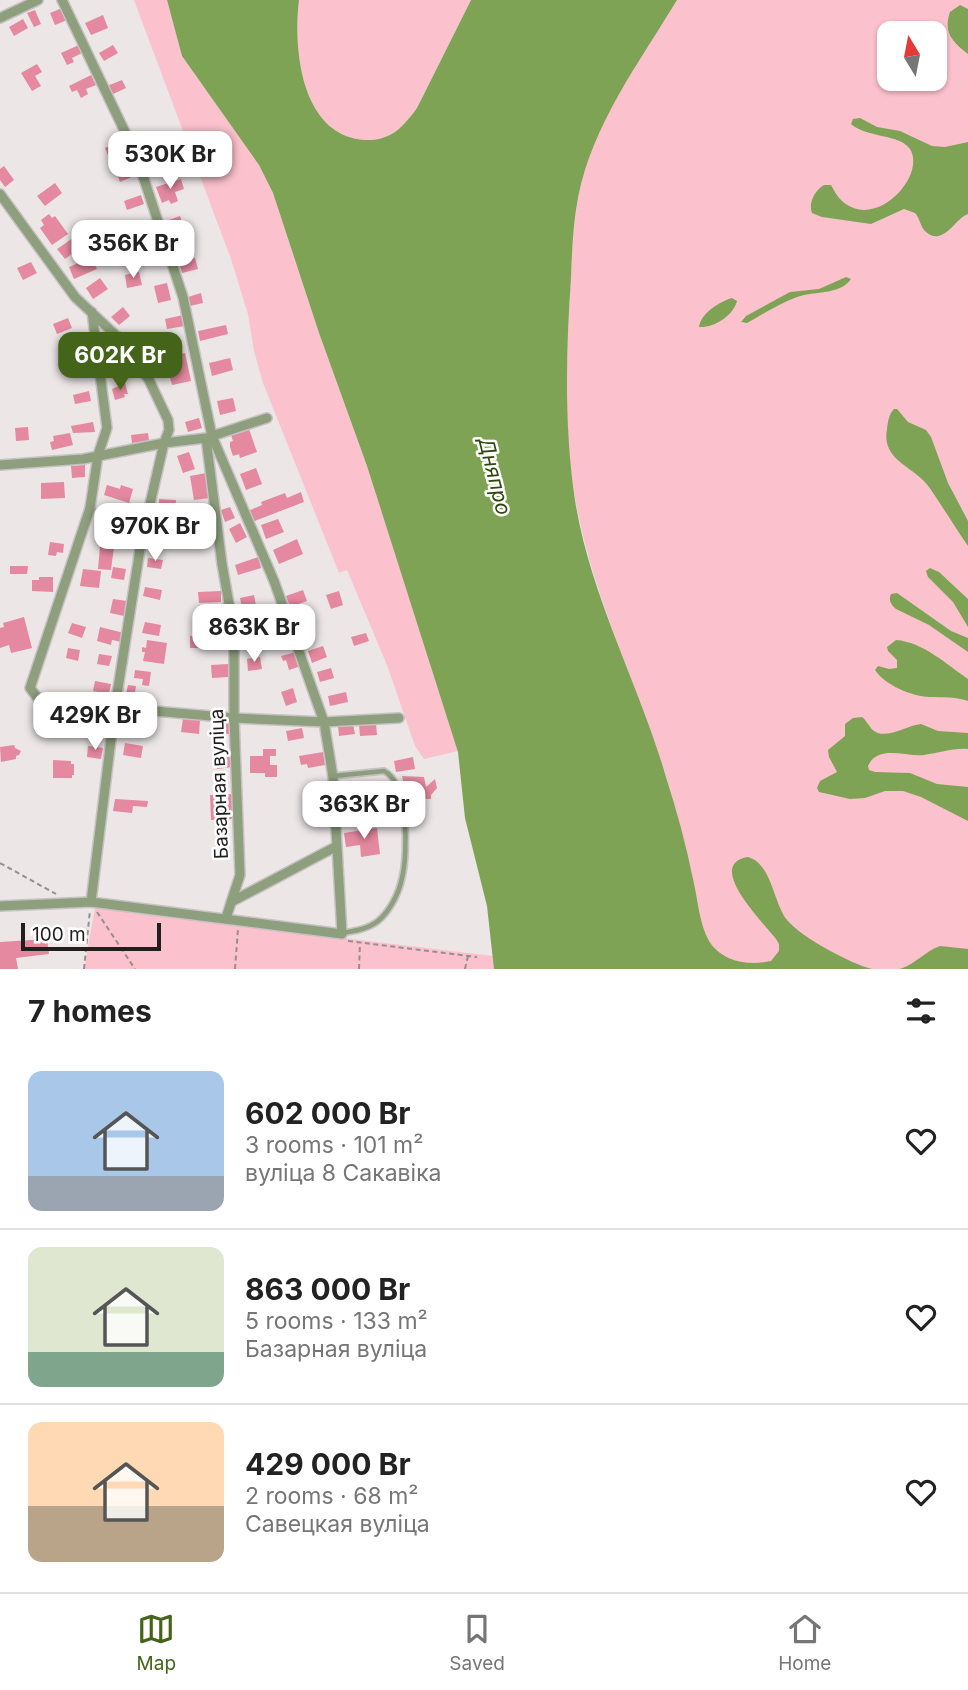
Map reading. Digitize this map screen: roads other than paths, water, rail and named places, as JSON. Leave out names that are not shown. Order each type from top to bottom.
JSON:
[{"type":"street","points":[[0,18],[38,0]]},
{"type":"street","points":[[0,906],[91,902],[342,934],[333,777],[324,722],[274,581],[209,437],[183,297],[136,155],[62,0]]},
{"type":"street","points":[[0,194],[75,297],[123,342],[149,380],[168,421],[169,430],[141,543],[115,706],[91,902]]},
{"type":"street","points":[[92,312],[107,428],[98,455],[90,508],[30,688],[40,701],[234,718],[324,722],[399,718]]},
{"type":"street","points":[[0,465],[83,459],[209,437],[267,418]]},
{"type":"street","name":"Базарная вуліца","points":[[209,437],[222,564],[234,632],[234,718],[240,875],[226,918]]},
{"type":"street","points":[[231,902],[337,846]]},
{"type":"lane","points":[[333,777],[384,771],[391,774],[399,788],[403,805],[405,858],[402,879],[394,901],[378,920],[361,930],[342,934]]},
{"type":"water","name":"Дняпро","points":[[167,0],[299,0],[297,20],[300,65],[314,107],[327,123],[344,135],[374,140],[396,132],[417,108],[471,0],[677,0],[605,120],[585,171],[578,198],[572,248],[567,389],[571,472],[582,536],[603,605],[655,742],[678,815],[701,919],[709,941],[721,954],[737,961],[771,961],[779,951],[776,939],[734,882],[732,870],[736,862],[748,857],[762,867],[782,912],[794,927],[827,949],[872,969],[494,969],[487,906],[465,818],[458,752],[367,466],[273,193],[259,165],[182,56]]},
{"type":"water","points":[[960,5],[968,9],[968,54],[953,41],[948,31],[950,12]]},
{"type":"water","points":[[860,118],[877,127],[900,131],[932,146],[945,147],[968,142],[968,214],[944,234],[932,236],[922,228],[915,213],[904,209],[871,224],[812,213],[813,197],[824,185],[831,185],[840,199],[853,208],[868,210],[882,206],[894,197],[911,173],[913,160],[910,149],[899,141],[866,132],[851,124],[853,119]]},
{"type":"water","points":[[846,277],[851,279],[842,287],[797,297],[747,323],[741,322],[746,316],[790,292],[819,289]]},
{"type":"water","points":[[732,298],[737,301],[727,316],[711,325],[699,327],[703,317],[711,309]]},
{"type":"water","points":[[894,409],[908,422],[926,430],[931,437],[948,483],[968,521],[968,546],[929,487],[889,449],[887,429]]},
{"type":"water","points":[[930,568],[939,572],[968,599],[968,627],[953,602],[928,577],[926,571]]},
{"type":"water","points":[[897,593],[951,631],[968,638],[968,652],[929,625],[896,609],[890,598],[891,594]]},
{"type":"water","points":[[896,640],[925,649],[968,679],[968,701],[914,694],[899,689],[879,675],[875,670],[878,666],[897,668],[897,660],[887,647]]},
{"type":"water","points":[[862,717],[872,729],[885,734],[921,724],[938,731],[968,733],[968,749],[924,755],[885,753],[872,759],[868,766],[869,770],[875,772],[910,773],[937,784],[968,787],[968,821],[903,791],[885,791],[865,798],[850,799],[819,792],[817,788],[820,781],[837,772],[828,750],[845,736],[845,724],[853,718]]},
{"type":"water","points":[[940,946],[968,949],[968,969],[900,969],[911,964]]}]
